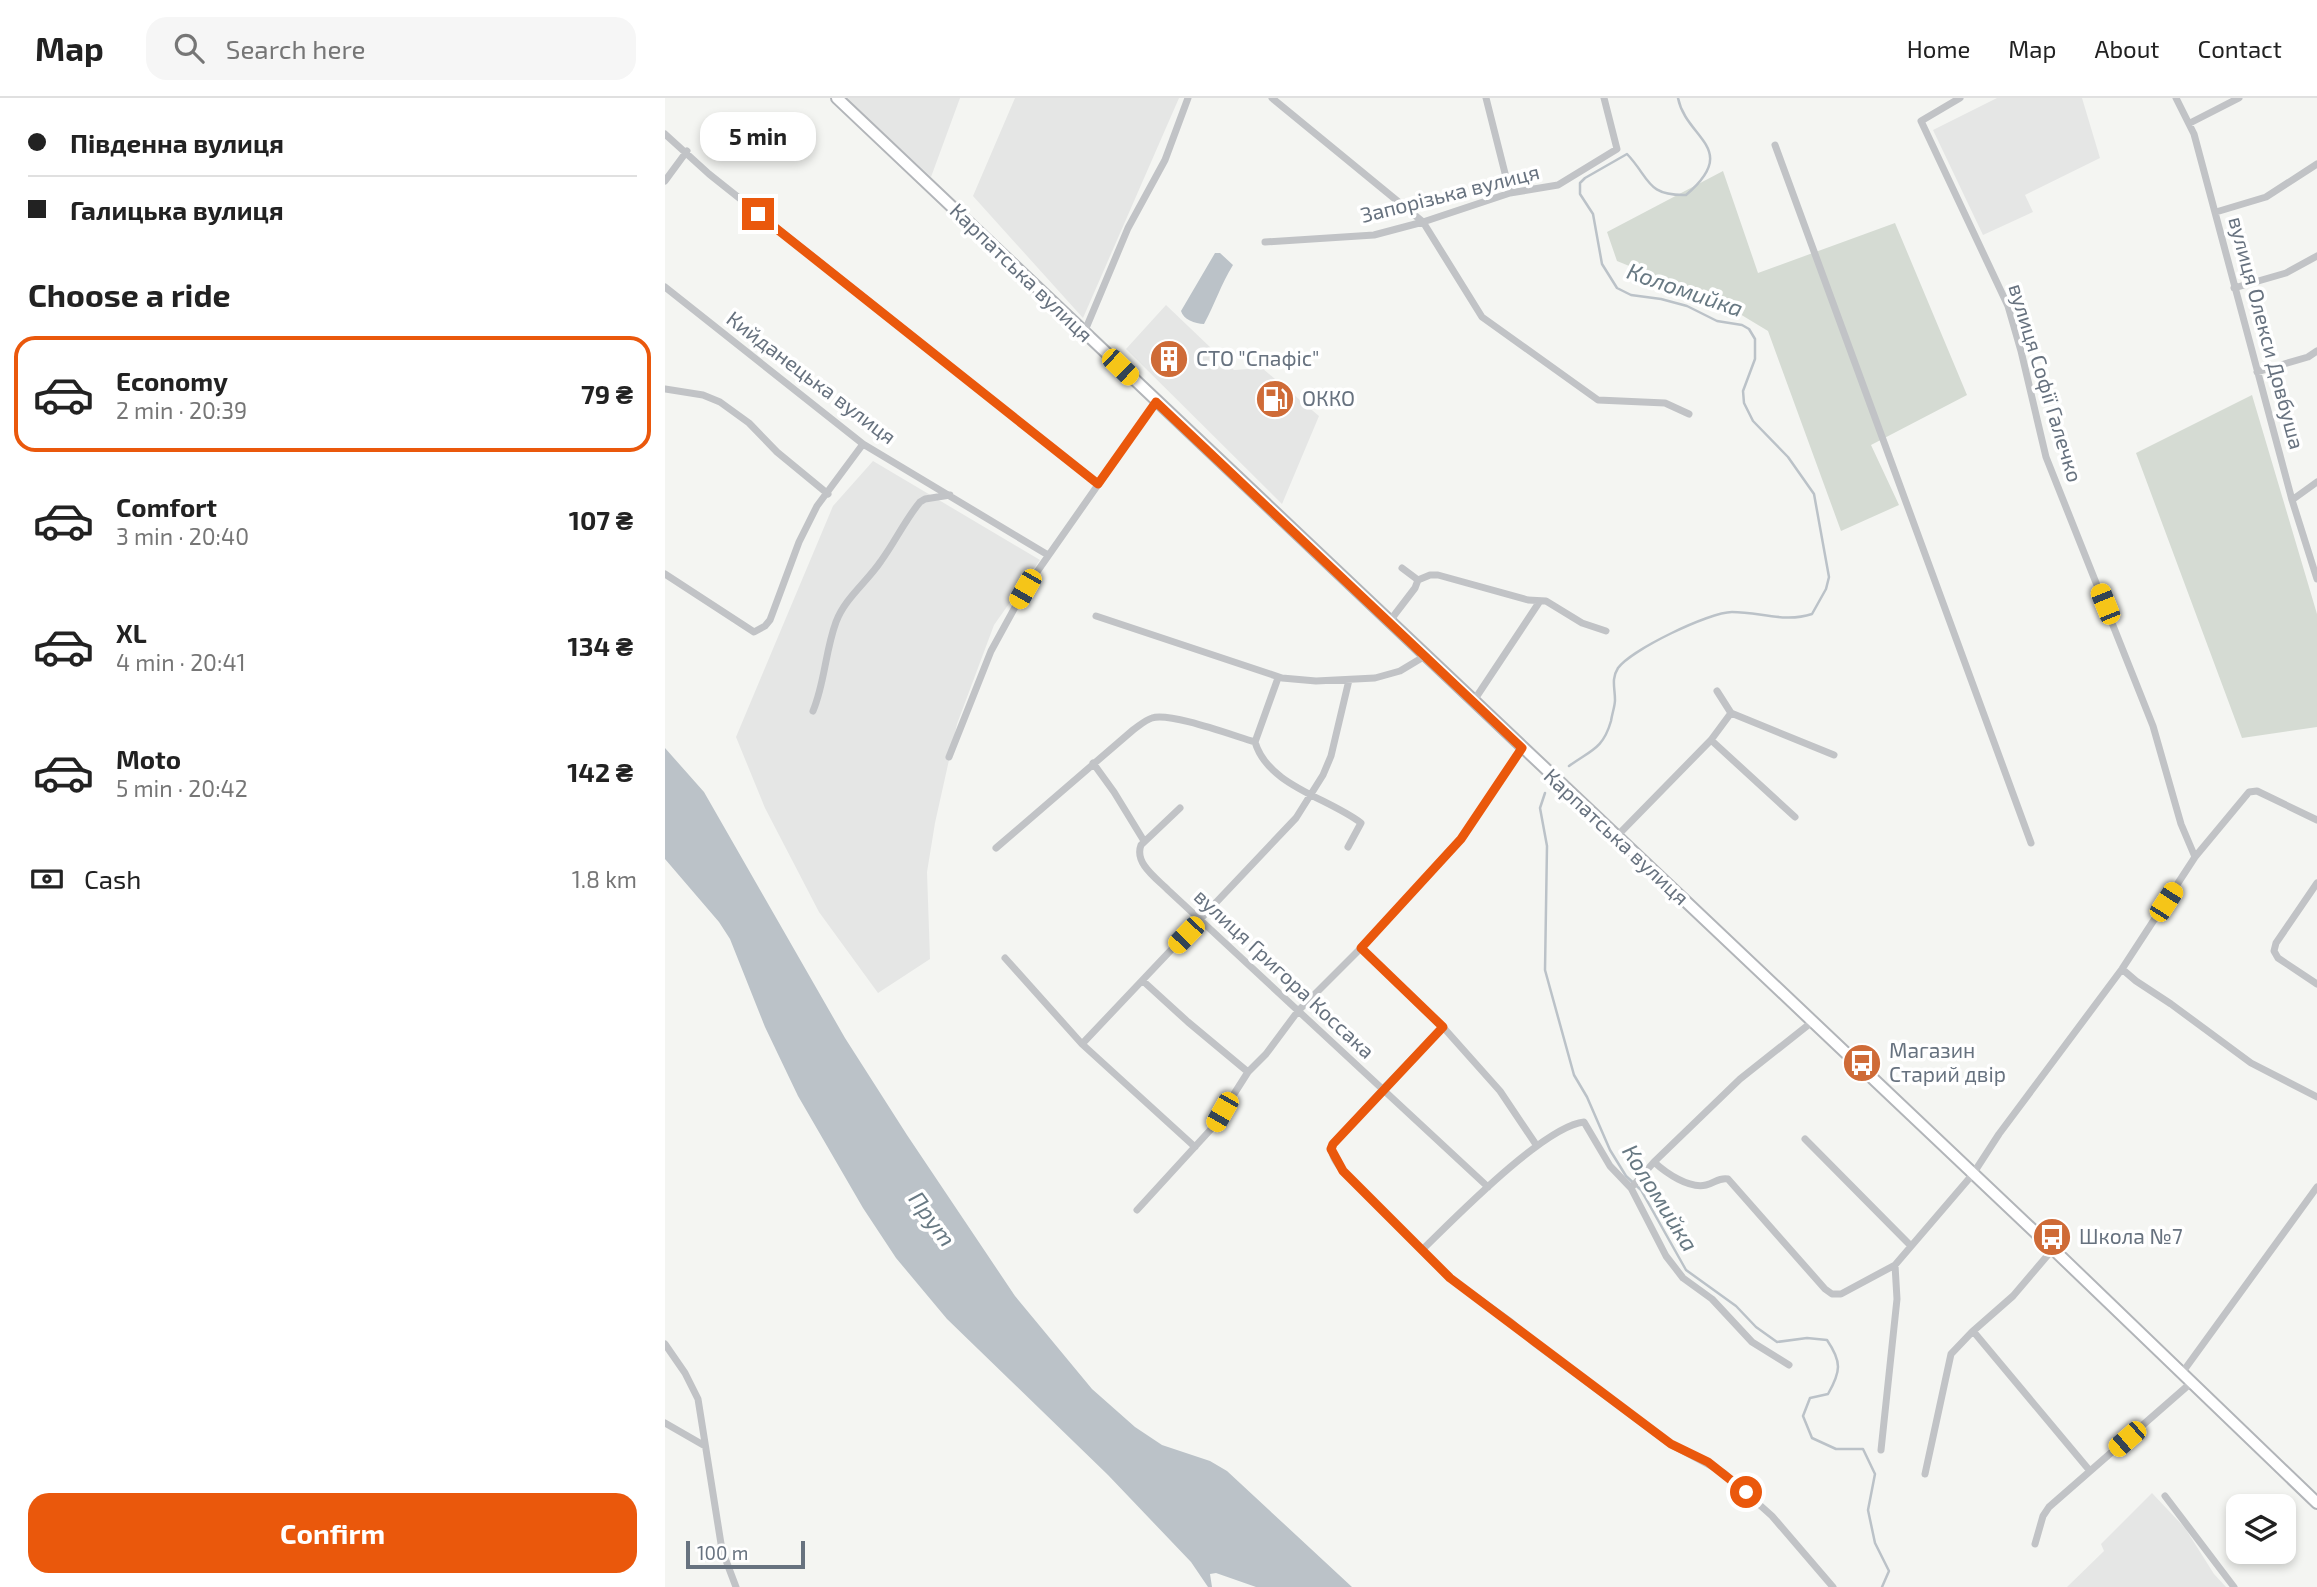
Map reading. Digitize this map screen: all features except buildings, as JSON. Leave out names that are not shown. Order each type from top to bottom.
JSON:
[{"type":"main road","name":"Карпатська вулиця","points":[[837,98],[2317,1503]]},
{"type":"street","points":[[1084,333],[1128,228],[1165,160],[1188,98]]},
{"type":"street","points":[[1272,98],[1423,222],[1482,317],[1598,400],[1665,403],[1689,414]]},
{"type":"street","points":[[1486,98],[1510,193]]},
{"type":"street","name":"Запорізька вулиця","points":[[1265,242],[1374,235],[1510,193],[1558,185],[1617,149],[1604,98]]},
{"type":"street","name":"вулиця Софії Галечко","points":[[1960,98],[1921,121],[2008,306],[2046,457],[2153,726],[2181,824],[2195,857]]},
{"type":"street","name":"вулиця Олекси Довбуша","points":[[2176,98],[2190,123],[2292,500],[2317,579]]},
{"type":"street","points":[[2190,123],[2239,98]]},
{"type":"street","points":[[665,134],[719,182],[1098,484]]},
{"type":"street","points":[[1775,145],[2031,843]]},
{"type":"street","points":[[665,181],[687,151]]},
{"type":"street","points":[[2216,212],[2266,197],[2317,164]]},
{"type":"street","points":[[2234,288],[2286,274],[2317,256]]},
{"type":"street","name":"Кийданецька вулиця","points":[[665,288],[863,444],[1048,555]]},
{"type":"street","points":[[2257,372],[2308,357],[2317,351]]},
{"type":"street","points":[[665,389],[703,395],[720,402],[828,494]]},
{"type":"street","points":[[949,757],[991,651],[1025,589],[1156,402]]},
{"type":"street","points":[[665,574],[754,632],[765,626],[770,620],[799,542],[817,506],[863,444]]},
{"type":"street","points":[[2292,500],[2317,482]]},
{"type":"street","points":[[813,711],[824,683],[825,662],[837,621],[846,604],[882,560],[920,502],[950,495]]},
{"type":"street","points":[[1402,568],[1419,580]]},
{"type":"street","points":[[1389,622],[1419,580],[1438,575],[1494,592],[1552,604],[1582,623],[1606,631]]},
{"type":"street","points":[[1473,702],[1540,601]]},
{"type":"street","points":[[1096,616],[1278,677],[1316,681],[1349,680],[1391,674],[1407,668],[1425,656]]},
{"type":"street","points":[[1278,677],[1255,742],[1258,755],[1272,769],[1311,796],[1361,823],[1348,847]]},
{"type":"street","points":[[1082,1044],[1286,830],[1311,796],[1331,756],[1349,680]]},
{"type":"street","points":[[1717,691],[1731,713],[1834,755]]},
{"type":"street","points":[[1617,836],[1711,740],[1731,713]]},
{"type":"street","points":[[996,848],[1093,763],[1141,724],[1154,717],[1172,719],[1255,742]]},
{"type":"street","points":[[1711,740],[1795,817]]},
{"type":"street","points":[[1137,1210],[1213,1126],[1248,1072],[1266,1054],[1298,1011],[1361,948],[1461,839],[1522,748]]},
{"type":"street","points":[[1093,763],[1144,841],[1180,808]]},
{"type":"street","points":[[1654,1162],[1694,1185],[1708,1185],[1722,1178],[1728,1179],[1830,1294],[1841,1294],[1895,1265],[1973,1174],[1999,1134],[2122,969],[2195,857],[2253,790],[2317,820]]},
{"type":"street","name":"вулиця Григора Коссака","points":[[1144,841],[1138,852],[1143,864],[1488,1187]]},
{"type":"street","points":[[2317,883],[2276,943],[2274,951],[2279,958],[2317,984]]},
{"type":"street","points":[[1361,948],[1443,1027],[1505,1096],[1537,1146]]},
{"type":"street","points":[[1005,958],[1082,1044],[1195,1147]]},
{"type":"street","points":[[2122,969],[2251,1063],[2317,1097]]},
{"type":"street","points":[[1143,981],[1248,1072]]},
{"type":"street","points":[[1634,1185],[1654,1162],[1740,1079],[1812,1022]]},
{"type":"street","points":[[1443,1027],[1333,1144],[1331,1149],[1343,1171],[1450,1278],[1671,1444],[1724,1473],[1772,1516],[1833,1587]]},
{"type":"street","points":[[1422,1250],[1488,1187],[1537,1146],[1563,1129],[1584,1122],[1607,1161],[1634,1185],[1666,1256],[1683,1278],[1714,1301],[1752,1342],[1789,1365]]},
{"type":"street","points":[[1805,1139],[1910,1245]]},
{"type":"street","points":[[2182,1373],[2317,1187]]},
{"type":"street","points":[[1925,1474],[1949,1358],[1973,1331],[2013,1296],[2053,1250]]},
{"type":"street","points":[[1881,1450],[1897,1299],[1895,1265]]},
{"type":"street","points":[[1973,1331],[2090,1471]]},
{"type":"street","points":[[665,1345],[685,1373],[698,1399],[722,1550],[736,1587]]},
{"type":"street","points":[[2035,1544],[2043,1516],[2049,1507],[2192,1382]]},
{"type":"street","points":[[665,1423],[705,1446]]},
{"type":"street","points":[[2165,1496],[2234,1587]]},
{"type":"shaded area","points":[[846,98],[960,98],[931,177]]},
{"type":"shaded area","points":[[1015,98],[1179,98],[1083,318],[973,196]]},
{"type":"shaded area","points":[[1997,98],[2082,98],[2100,158],[2025,195],[2033,212],[1983,235],[1933,130]]},
{"type":"shaded area","points":[[1723,171],[1758,273],[1895,223],[1967,395],[1871,445],[1899,505],[1841,531],[1768,331],[1725,305],[1617,261],[1607,232]]},
{"type":"shaded area","points":[[1166,305],[1234,370],[1262,368],[1319,416],[1282,504],[1126,349]]},
{"type":"shaded area","points":[[2252,395],[2317,614],[2317,727],[2242,738],[2136,453]]},
{"type":"shaded area","points":[[873,461],[1040,560],[994,625],[957,724],[927,872],[930,959],[878,993],[819,912],[765,808],[736,737],[833,506]]},
{"type":"shaded area","points":[[2152,1493],[2185,1528],[2214,1574],[2226,1587],[2067,1587],[2104,1551],[2101,1544]]},
{"type":"water","points":[[1215,253],[1220,253],[1233,265],[1204,324],[1197,323],[1187,319],[1181,311]]},
{"type":"water","name":"Прут","points":[[665,748],[704,792],[845,1038],[1015,1296],[1092,1389],[1135,1427],[1162,1445],[1210,1461],[1227,1471],[1352,1587],[1256,1587],[1216,1573],[1210,1574],[1212,1587],[1208,1587],[1191,1562],[1108,1475],[947,1319],[896,1258],[863,1208],[798,1096],[765,1027],[730,939],[719,922],[665,859]]},
{"type":"waterway","name":"Коломийка","points":[[1569,766],[1595,748],[1604,738],[1615,705],[1615,676],[1626,660],[1671,633],[1721,614],[1742,612],[1792,617],[1812,614],[1826,589],[1829,577],[1814,494],[1788,457],[1753,421],[1744,403],[1743,391],[1755,359],[1755,339],[1749,329],[1742,325],[1717,321],[1687,306],[1631,295],[1617,288],[1602,264],[1593,214],[1580,194],[1580,183],[1585,178],[1627,154],[1656,189],[1673,195],[1686,195],[1702,179],[1709,166],[1710,154],[1706,144],[1690,124],[1678,98]]},
{"type":"waterway","name":"Коломийка","points":[[1545,793],[1540,808],[1547,846],[1545,970],[1574,1075],[1587,1097],[1610,1150],[1626,1176],[1641,1190],[1686,1270],[1736,1306],[1756,1327],[1777,1342],[1807,1338],[1827,1340],[1832,1348],[1838,1367],[1835,1379],[1828,1394],[1810,1398],[1803,1416],[1812,1438],[1836,1449],[1863,1449],[1875,1474],[1868,1510],[1875,1543],[1889,1571],[1882,1587]]},
{"type":"place","name":"СТО \"Спафіс\"","points":[[1169,359]]},
{"type":"place","name":"ОККО","points":[[1275,399]]},
{"type":"place","name":"Магазин Старий двір","points":[[1862,1063]]},
{"type":"place","name":"Школа №7","points":[[2052,1237]]},
{"type":"route","points":[[758,214],[1098,484],[1156,402],[1522,748],[1461,839],[1361,948],[1443,1027],[1333,1144],[1333,1157],[1343,1171],[1450,1278],[1671,1444],[1708,1462],[1746,1492]]}]
